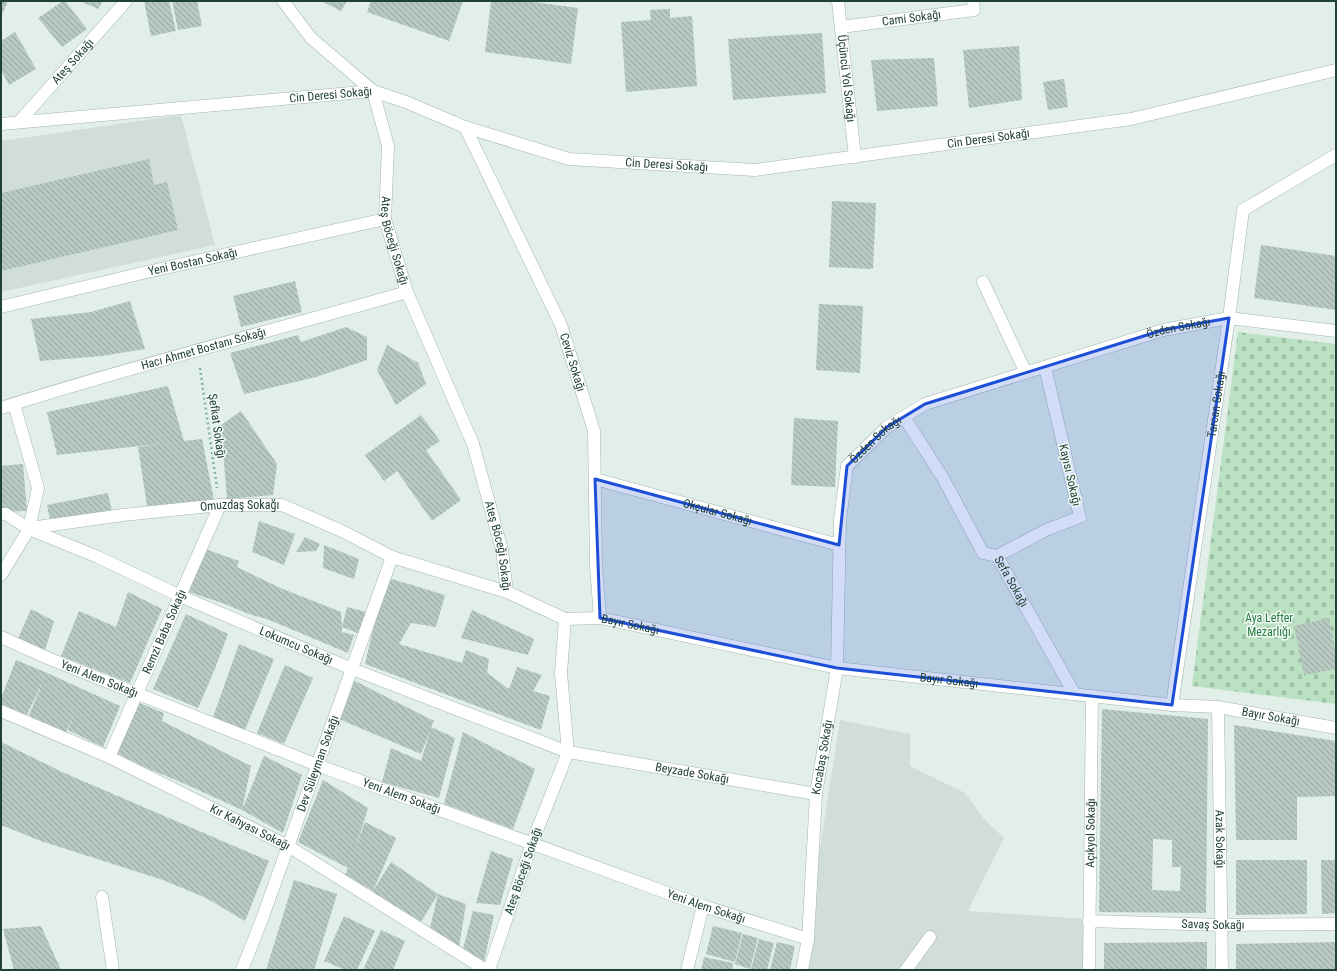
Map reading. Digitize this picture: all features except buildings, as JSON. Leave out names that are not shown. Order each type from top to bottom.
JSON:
[{"type":"street","name":"Ateş Sokağı","points":[[19,122],[126,1]]},
{"type":"street","points":[[283,1],[311,38],[374,90]]},
{"type":"street","name":"Üçüncü Yol Sokağı","points":[[838,1],[855,157]]},
{"type":"street","name":"Cami Sokağı","points":[[841,27],[974,10],[973,1]]},
{"type":"street","name":"Cin Deresi Sokağı","points":[[1,124],[374,90],[465,127],[569,159],[754,170],[1131,119],[1336,70]]},
{"type":"street","name":"Ateş Böceği Sokağı","points":[[374,90],[388,146],[385,219],[407,292],[474,444],[502,550],[506,592],[565,619],[561,673],[568,752],[532,842],[490,970]]},
{"type":"street","name":"Ceviz Sokağı","points":[[465,127],[561,325],[594,431],[596,566],[600,618]]},
{"type":"street","name":"Tarcan Sokağı","points":[[1172,705],[1229,318],[1243,210],[1336,155]]},
{"type":"street","name":"Yeni Bostan Sokağı","points":[[1,307],[147,272],[385,219]]},
{"type":"street","points":[[984,282],[1026,373]]},
{"type":"street","name":"Hacı Ahmet Bostanı Sokağı","points":[[1,408],[197,350],[290,326],[407,292]]},
{"type":"street","name":"Özden Sokağı","points":[[839,544],[840,520],[847,466],[887,427],[925,404],[1163,330],[1229,318],[1336,331]]},
{"type":"street","name":"Kayısı Sokağı","points":[[997,556],[1046,530],[1080,517],[1045,367]]},
{"type":"street","points":[[1,575],[29,528],[38,488],[14,404]]},
{"type":"street","name":"Sefa Sokağı","points":[[904,417],[943,478],[983,553],[997,556],[1074,693]]},
{"type":"street","name":"Okçular Sokağı","points":[[595,479],[839,544]]},
{"type":"street","name":"Omuzdaş Sokağı","points":[[29,528],[123,515],[220,505],[282,505],[344,532],[392,557],[506,592]]},
{"type":"street","name":"Remzi Baba Sokağı","points":[[109,757],[220,505]]},
{"type":"street","name":"Lokumcu Sokağı","points":[[1,514],[6,514],[29,528],[98,557],[180,596],[352,669],[568,752]]},
{"type":"street","name":"Kocabaş Sokağı","points":[[802,970],[808,939],[816,794],[837,668],[839,544]]},
{"type":"street","name":"Dev Süleyman Sokağı","points":[[242,970],[262,919],[392,557]]},
{"type":"street","name":"Bayır Sokağı","points":[[565,619],[600,618],[837,668],[1172,705],[1218,707],[1336,728]]},
{"type":"street","name":"Yeni Alem Sokağı","points":[[1,637],[50,659],[317,765],[532,842],[702,906],[808,939]]},
{"type":"street","name":"Açıkyol Sokağı","points":[[1089,970],[1092,696]]},
{"type":"street","name":"Azak Sokağı","points":[[1218,707],[1222,970]]},
{"type":"street","name":"Kır Kahyası Sokağı","points":[[1,711],[109,757],[288,846],[486,970]]},
{"type":"street","name":"Beyzade Sokağı","points":[[568,752],[816,794]]},
{"type":"street","points":[[102,897],[112,970]]},
{"type":"street","points":[[687,970],[702,906]]},
{"type":"street","name":"Savaş Sokağı","points":[[1089,921],[1221,925],[1336,924]]},
{"type":"street","points":[[906,970],[930,937]]},
{"type":"path","name":"Şefkat Sokağı","points":[[197,350],[220,505]]},
{"type":"highlighted area","points":[[1229,318],[1172,705],[837,668],[600,618],[595,479],[839,545],[847,466],[887,427],[925,404],[1163,330]]},
{"type":"shaded area","points":[[181,115],[215,245],[1,292],[1,141]]},
{"type":"shaded area","points":[[840,720],[910,734],[910,766],[965,793],[984,819],[1004,838],[968,911],[1086,919],[1087,970],[801,970]]},
{"type":"green space","name":"Aya Lefter Mezarlığı","points":[[1238,332],[1336,344],[1336,704],[1192,686]]}]
